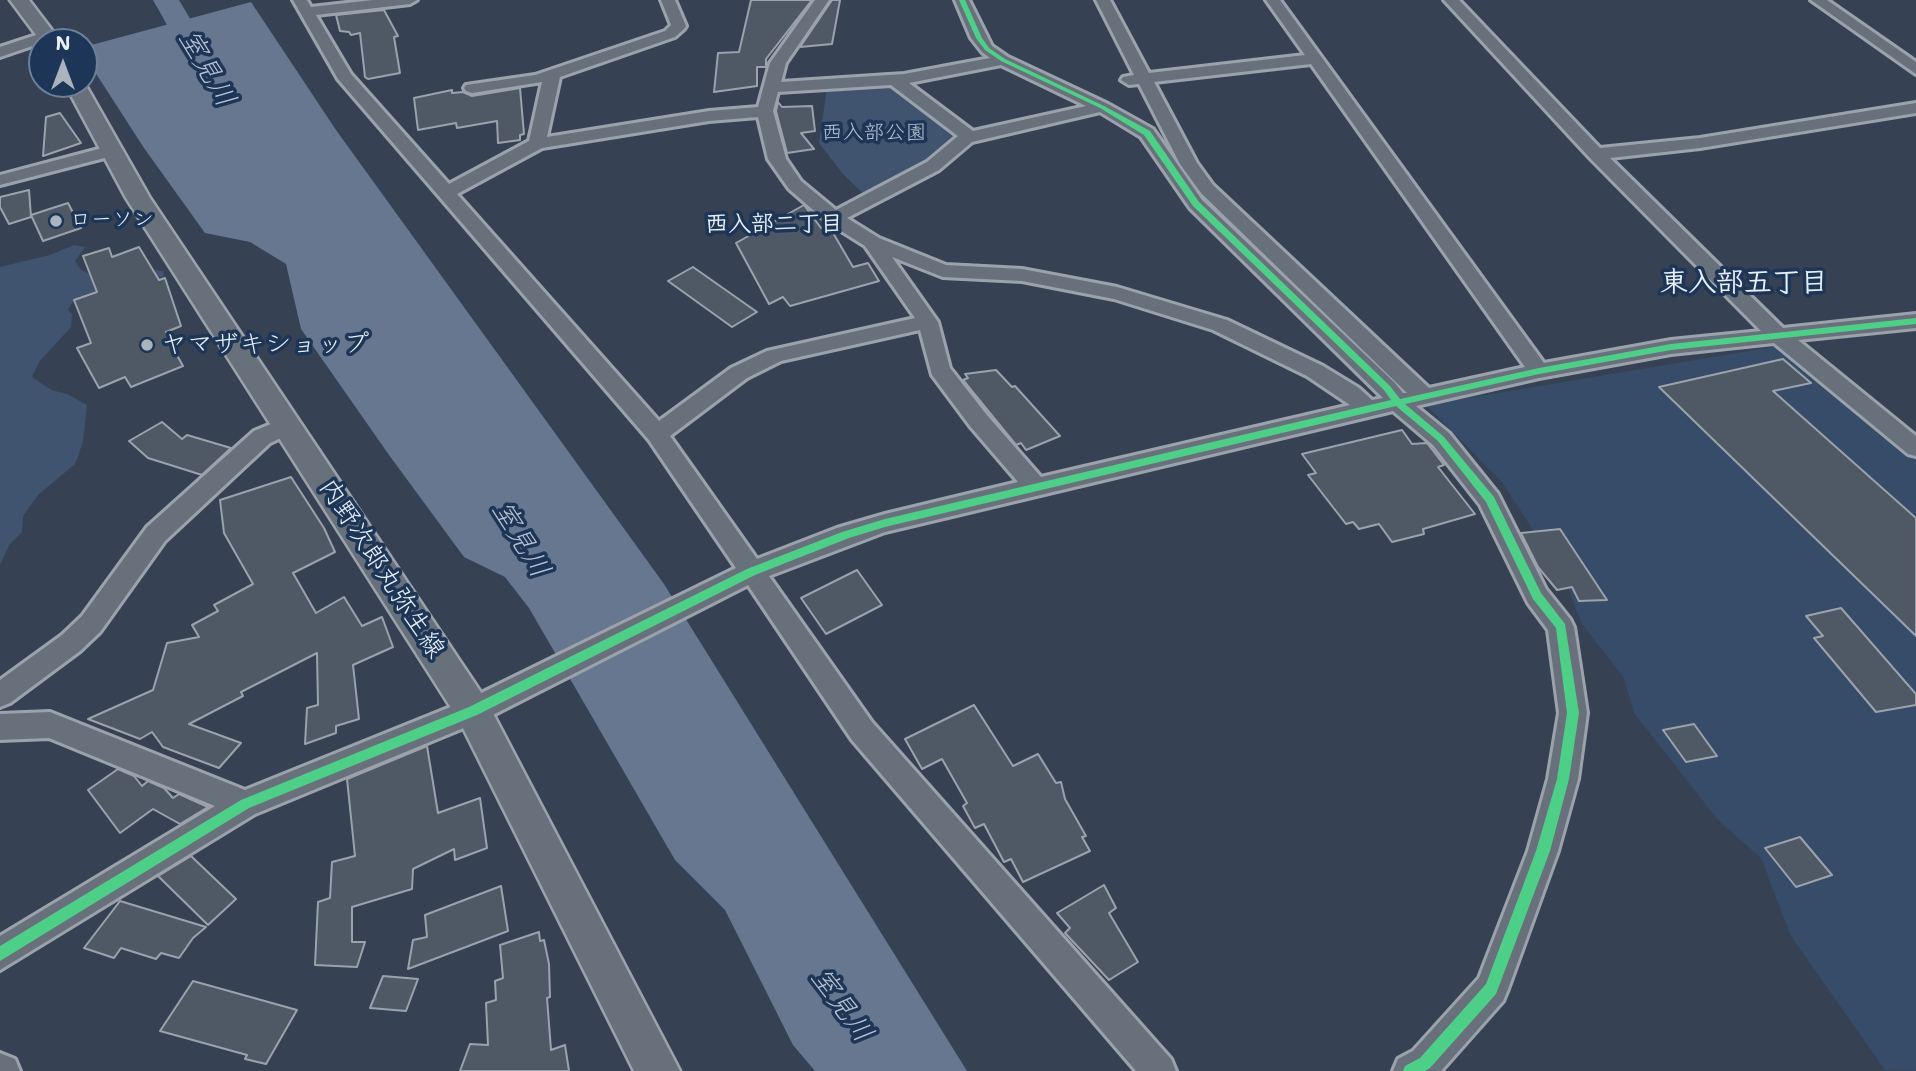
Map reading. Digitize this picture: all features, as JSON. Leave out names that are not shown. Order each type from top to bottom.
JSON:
[{"type":"main road","points":[[19,0],[41,28]]},
{"type":"main road","name":"内野次郎丸弥生線","points":[[82,98],[138,198],[473,711],[651,1069]]},
{"type":"street","points":[[410,0],[304,6],[344,76],[657,434],[740,578],[862,731],[1159,1071]]},
{"type":"street","points":[[472,88],[552,75],[670,34],[679,26],[668,0]]},
{"type":"street","points":[[822,0],[778,63],[765,111],[776,159],[795,185],[834,218],[872,242],[943,271],[1022,275],[1117,293],[1220,326],[1315,371],[1351,393],[1367,409]]},
{"type":"street","points":[[962,0],[979,38],[987,49],[1003,60],[1102,107],[1147,133]]},
{"type":"street","points":[[1103,0],[1137,84],[1189,164],[1208,189],[1410,399],[1490,499],[1536,596],[1561,627],[1573,713],[1563,779],[1543,851],[1491,989],[1425,1063],[1410,1071]]},
{"type":"street","points":[[1273,0],[1539,371]]},
{"type":"street","points":[[1451,0],[1595,154],[1778,335],[1916,448]]},
{"type":"street","points":[[1818,0],[1916,69]]},
{"type":"street","points":[[0,52],[28,45]]},
{"type":"street","points":[[1137,84],[1313,59]]},
{"type":"street","points":[[772,87],[838,86],[895,80],[1003,60]]},
{"type":"street","points":[[537,144],[552,75]]},
{"type":"street","points":[[895,80],[970,137]]},
{"type":"street","points":[[834,218],[933,166],[970,137],[1102,107]]},
{"type":"street","points":[[1595,154],[1700,143],[1916,108]]},
{"type":"street","points":[[446,193],[537,144],[709,116],[765,111]]},
{"type":"street","points":[[1140,112],[1147,133],[1196,204],[1387,388],[1410,399]]},
{"type":"street","points":[[0,180],[110,151]]},
{"type":"street","points":[[872,242],[928,322],[940,370],[978,420],[1037,486]]},
{"type":"street","points":[[0,954],[245,804],[473,711],[740,578],[885,523],[1539,371],[1671,347],[1916,321]]},
{"type":"street","points":[[657,434],[739,373],[774,356],[928,322]]},
{"type":"street","points":[[0,695],[71,643],[91,624],[156,534],[214,478],[262,437],[288,425]]},
{"type":"street","points":[[0,727],[50,725],[245,804]]},
{"type":"shaded area","points":[[1785,345],[1916,457],[1916,1071],[1885,1070],[1791,936],[1761,858],[1718,820],[1634,713],[1624,678],[1582,624],[1564,578],[1502,482],[1426,405]]},
{"type":"green space","name":"西入部公園","points":[[892,84],[959,132],[927,162],[864,194],[843,174],[819,143],[827,88]]},
{"type":"green space","points":[[74,245],[85,247],[75,261],[80,269],[91,275],[155,270],[163,271],[164,275],[158,279],[82,298],[71,304],[68,310],[72,314],[71,327],[39,362],[32,377],[51,390],[67,394],[87,405],[83,442],[75,464],[38,495],[23,516],[22,532],[9,545],[0,565],[0,267],[50,255]]},
{"type":"water","points":[[251,2],[336,130],[664,584],[967,1071],[815,1071],[793,1045],[725,910],[675,860],[529,608],[505,577],[464,557],[389,455],[301,329],[286,264],[250,242],[205,233],[144,148],[98,77],[98,43]]},
{"type":"building","points":[[751,0],[812,0],[766,59],[766,67],[757,67],[757,86],[714,92],[718,53],[739,52]]},
{"type":"building","points":[[832,0],[840,0],[832,44],[800,47]]},
{"type":"building","points":[[384,10],[398,36],[394,37],[400,73],[368,79],[365,77],[360,33],[351,35],[349,32],[340,31],[336,15]]},
{"type":"building","points":[[520,88],[524,134],[520,135],[520,140],[498,143],[497,121],[457,128],[456,123],[418,130],[414,98],[452,90],[452,93],[463,92],[472,96]]},
{"type":"building","points":[[778,102],[782,107],[812,106],[815,131],[801,133],[814,149],[787,153],[776,111]]},
{"type":"building","points":[[60,113],[81,143],[43,156],[46,117]]},
{"type":"building","points":[[29,190],[31,217],[9,224],[0,207],[0,197]]},
{"type":"building","name":"ローソン","points":[[68,203],[81,228],[43,241],[31,215]]},
{"type":"building","points":[[804,205],[821,228],[829,226],[853,267],[868,263],[879,281],[790,306],[783,297],[769,304],[736,243]]},
{"type":"building","points":[[139,247],[159,280],[165,278],[181,326],[166,332],[176,347],[173,348],[183,366],[131,387],[125,377],[99,388],[77,348],[91,343],[74,300],[97,292],[83,256],[109,248],[112,257]]},
{"type":"building","points":[[693,267],[757,312],[732,327],[668,281]]},
{"type":"building","points":[[1783,359],[1811,383],[1773,391],[1916,518],[1916,636],[1659,387]]},
{"type":"building","points":[[996,370],[1012,387],[1015,386],[1060,436],[1026,450],[1021,443],[1016,445],[963,380],[968,378],[965,374]]},
{"type":"building","points":[[162,422],[182,439],[187,435],[231,448],[202,475],[148,458],[129,441]]},
{"type":"building","points":[[1402,430],[1412,444],[1427,443],[1444,465],[1438,467],[1475,514],[1423,529],[1424,534],[1392,542],[1379,524],[1359,529],[1353,522],[1346,524],[1308,475],[1316,473],[1302,454]]},
{"type":"building","points":[[291,477],[324,528],[335,552],[293,573],[316,613],[344,597],[362,626],[382,617],[393,647],[353,665],[359,719],[336,726],[336,733],[305,744],[307,708],[318,705],[317,653],[241,692],[243,696],[189,724],[241,743],[219,768],[163,747],[152,732],[140,739],[88,719],[153,690],[167,643],[199,637],[192,625],[218,611],[214,605],[253,584],[224,533],[220,500]]},
{"type":"building","points":[[1560,529],[1607,600],[1579,601],[1572,587],[1557,590],[1538,567],[1521,533]]},
{"type":"building","points":[[857,570],[882,605],[826,634],[801,598]]},
{"type":"building","points":[[1841,608],[1916,694],[1916,705],[1876,712],[1814,638],[1823,636],[1806,616]]},
{"type":"building","points":[[974,705],[1013,766],[1038,754],[1056,783],[1061,782],[1065,799],[1086,836],[1082,837],[1090,851],[1023,882],[1011,859],[1004,862],[984,824],[975,828],[963,806],[967,803],[942,759],[922,769],[905,739]]},
{"type":"building","points":[[1694,724],[1717,756],[1686,762],[1663,730]]},
{"type":"building","points":[[427,746],[438,813],[480,798],[487,848],[455,860],[454,849],[413,869],[412,889],[352,907],[352,942],[365,942],[357,967],[315,965],[318,902],[330,898],[332,862],[355,856],[347,779]]},
{"type":"building","points":[[118,769],[134,776],[142,786],[148,781],[164,788],[173,798],[179,794],[208,807],[180,824],[153,809],[120,833],[88,790]]},
{"type":"building","points":[[1800,837],[1832,875],[1796,887],[1765,848]]},
{"type":"building","points":[[191,856],[236,899],[208,925],[158,876]]},
{"type":"building","points":[[1104,885],[1116,908],[1109,913],[1138,962],[1109,980],[1065,933],[1070,928],[1057,913]]},
{"type":"building","points":[[501,886],[508,931],[408,969],[413,940],[427,937],[425,915]]},
{"type":"building","points":[[120,901],[206,927],[193,938],[179,958],[161,953],[156,959],[121,948],[114,958],[84,948]]},
{"type":"building","points":[[539,932],[540,941],[544,940],[549,964],[550,997],[547,998],[551,1050],[565,1045],[569,1071],[460,1071],[470,1044],[488,1045],[486,1003],[496,1000],[495,981],[503,978],[500,945]]},
{"type":"building","points":[[383,976],[418,979],[406,1011],[370,1008]]},
{"type":"building","points":[[193,981],[297,1010],[266,1064],[245,1059],[247,1055],[160,1031]]},
{"type":"waterway","name":"室見川","points":[[166,0],[209,76]]},
{"type":"cycle path","points":[[962,0],[979,38],[987,49],[1003,60],[1102,107],[1147,133],[1196,204],[1387,388],[1397,402],[1441,439],[1490,500],[1537,596],[1561,627],[1573,713],[1563,779],[1543,851],[1491,989],[1425,1063],[1410,1071]]},
{"type":"cycle path","points":[[0,954],[245,804],[473,711],[751,572],[846,535],[1036,487],[1539,371],[1671,347],[1916,321]]},
{"type":"place","name":"ローソン","points":[[56,221]]},
{"type":"place","name":"ヤマザキショップ","points":[[147,345]]},
{"type":"district","name":"西入部二丁目","points":[[774,225]]},
{"type":"district","name":"東入部五丁目","points":[[1744,284]]}]
